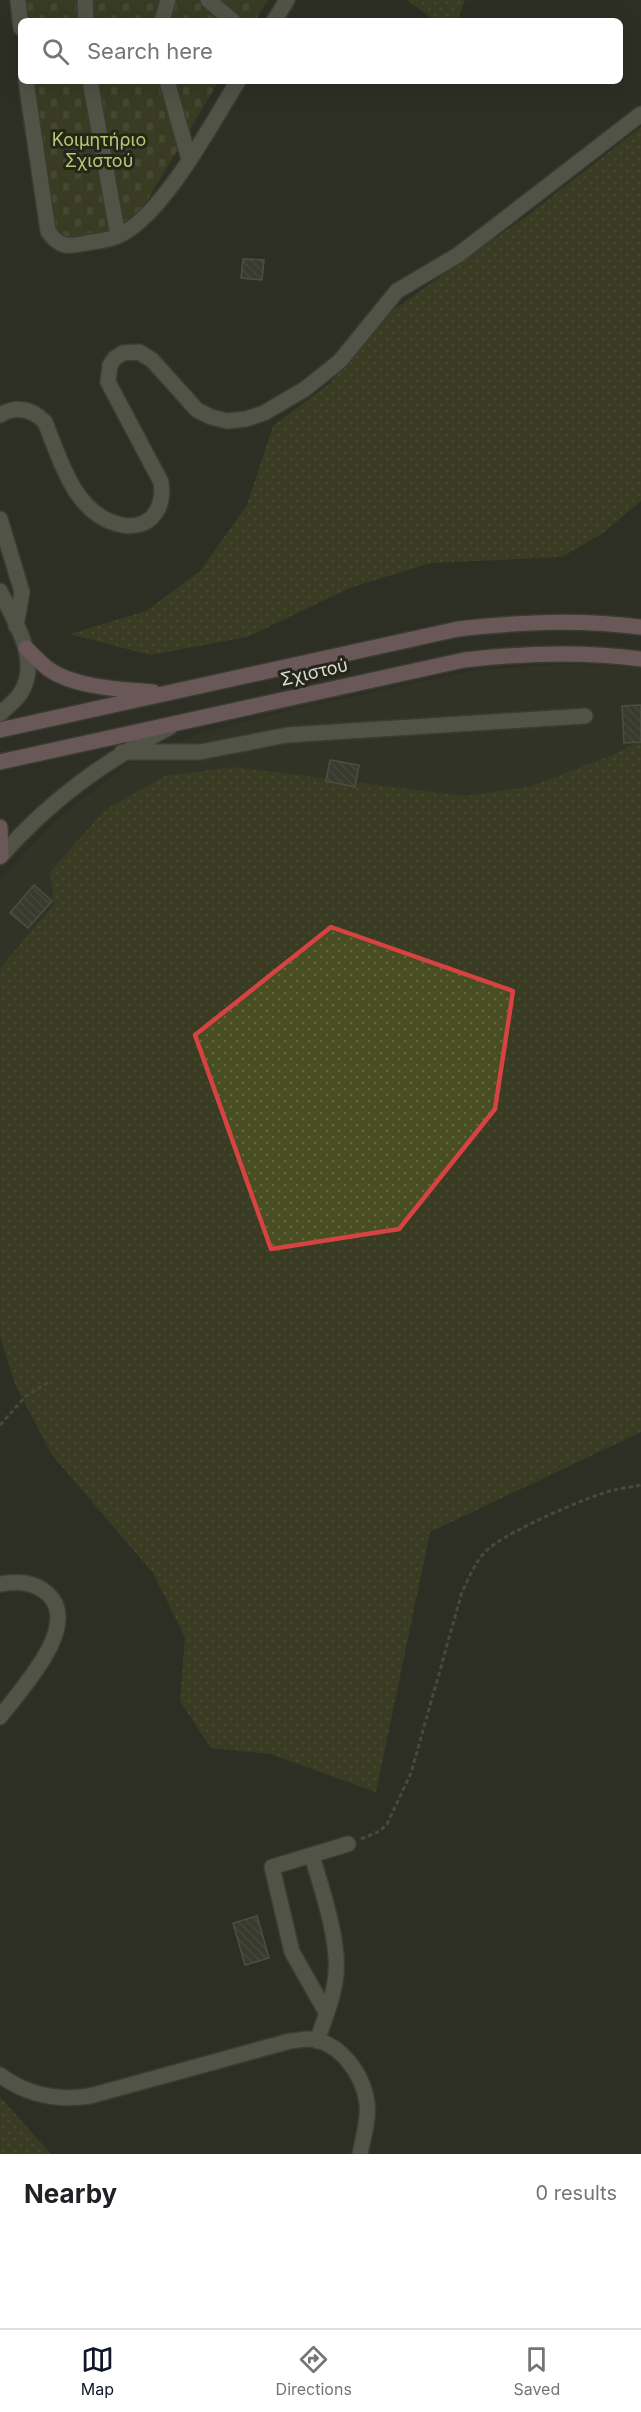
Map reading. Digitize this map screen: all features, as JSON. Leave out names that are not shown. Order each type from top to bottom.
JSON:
[{"type":"main road","name":"Σχιστού","points":[[0,730],[458,629],[507,623],[567,621],[641,627]]},
{"type":"main road","points":[[26,648],[49,669],[83,682],[103,687],[168,693]]},
{"type":"main road","name":"Σχιστού","points":[[0,762],[464,660],[513,654],[563,652],[641,659]]},
{"type":"main road","points":[[0,828],[1,856]]},
{"type":"street","points":[[18,0],[20,18]]},
{"type":"street","points":[[85,0],[86,18]]},
{"type":"street","points":[[163,18],[168,0]]},
{"type":"street","points":[[208,0],[229,18]]},
{"type":"street","points":[[276,18],[286,0]]},
{"type":"street","points":[[26,84],[48,231],[54,241],[70,247],[118,236],[136,224],[175,182],[236,84]]},
{"type":"street","points":[[91,84],[118,236]]},
{"type":"street","points":[[168,84],[189,159]]},
{"type":"street","points":[[0,415],[18,408],[38,415],[45,422],[71,484],[86,504],[106,520],[128,526],[139,525],[156,512],[163,492],[161,482],[108,382],[110,365],[115,358],[131,351],[146,355],[196,410],[211,417],[227,421],[246,419],[264,413],[305,389],[340,361],[397,291],[458,255],[641,114]]},
{"type":"street","points":[[0,519],[22,592],[16,626]]},
{"type":"street","points":[[0,591],[26,648],[29,673],[21,693],[0,714]]},
{"type":"street","points":[[122,752],[200,752],[287,735],[585,716]]},
{"type":"street","points":[[1,856],[33,820],[81,780],[122,752],[175,724]]},
{"type":"street","points":[[0,1584],[17,1581],[37,1585],[55,1602],[58,1614],[53,1643],[0,1717]]},
{"type":"street","points":[[326,2012],[292,1952],[272,1867],[348,1844]]},
{"type":"street","points":[[312,1856],[327,1910],[336,1974],[317,2041]]},
{"type":"street","points":[[0,2075],[26,2090],[47,2097],[69,2099],[90,2096],[290,2042],[309,2039],[327,2044],[346,2057],[359,2079],[367,2103],[367,2119],[360,2154]]},
{"type":"path","points":[[0,1425],[26,1396],[49,1382]]},
{"type":"path","points":[[348,1844],[380,1831],[387,1824],[399,1801],[411,1773],[462,1592],[474,1566],[486,1551],[504,1538],[573,1505],[612,1490],[641,1485]]},
{"type":"highlighted area","points":[[331,927],[513,991],[495,1109],[399,1229],[271,1249],[195,1035]]},
{"type":"shaded area","points":[[565,664],[641,667],[641,740],[613,755],[528,787],[464,796],[234,767],[104,811],[50,872],[54,904],[0,968],[0,880],[55,821],[130,763],[193,736],[290,710],[473,671]]},
{"type":"green space","points":[[15,0],[268,0],[257,18],[18,18],[18,28]]},
{"type":"green space","points":[[407,0],[465,0],[458,18],[432,18]]},
{"type":"green space","name":"Κοιμητήριο Σχιστού","points":[[24,84],[217,84],[139,214],[82,244],[41,237]]},
{"type":"green space","points":[[641,127],[641,501],[603,533],[562,557],[431,563],[352,587],[247,637],[150,655],[70,634],[146,611],[200,571],[247,505],[273,426],[330,383],[393,310],[524,218]]},
{"type":"green space","points":[[641,740],[641,1432],[430,1532],[376,1792],[270,1754],[211,1748],[180,1701],[185,1637],[153,1573],[52,1455],[15,1384],[0,1336],[0,968],[54,904],[50,872],[104,811],[165,776],[234,767],[464,796],[528,787],[613,755]]},
{"type":"green space","points":[[0,2097],[51,2154],[0,2154]]},
{"type":"building","points":[[243,259],[264,260],[262,280],[241,278]]},
{"type":"building","points":[[641,705],[641,742],[624,743],[622,706]]},
{"type":"building","points":[[330,760],[359,765],[355,787],[326,781]]},
{"type":"building","points":[[34,885],[52,901],[28,928],[10,913]]},
{"type":"building","points":[[257,1916],[269,1958],[245,1965],[233,1923]]}]
